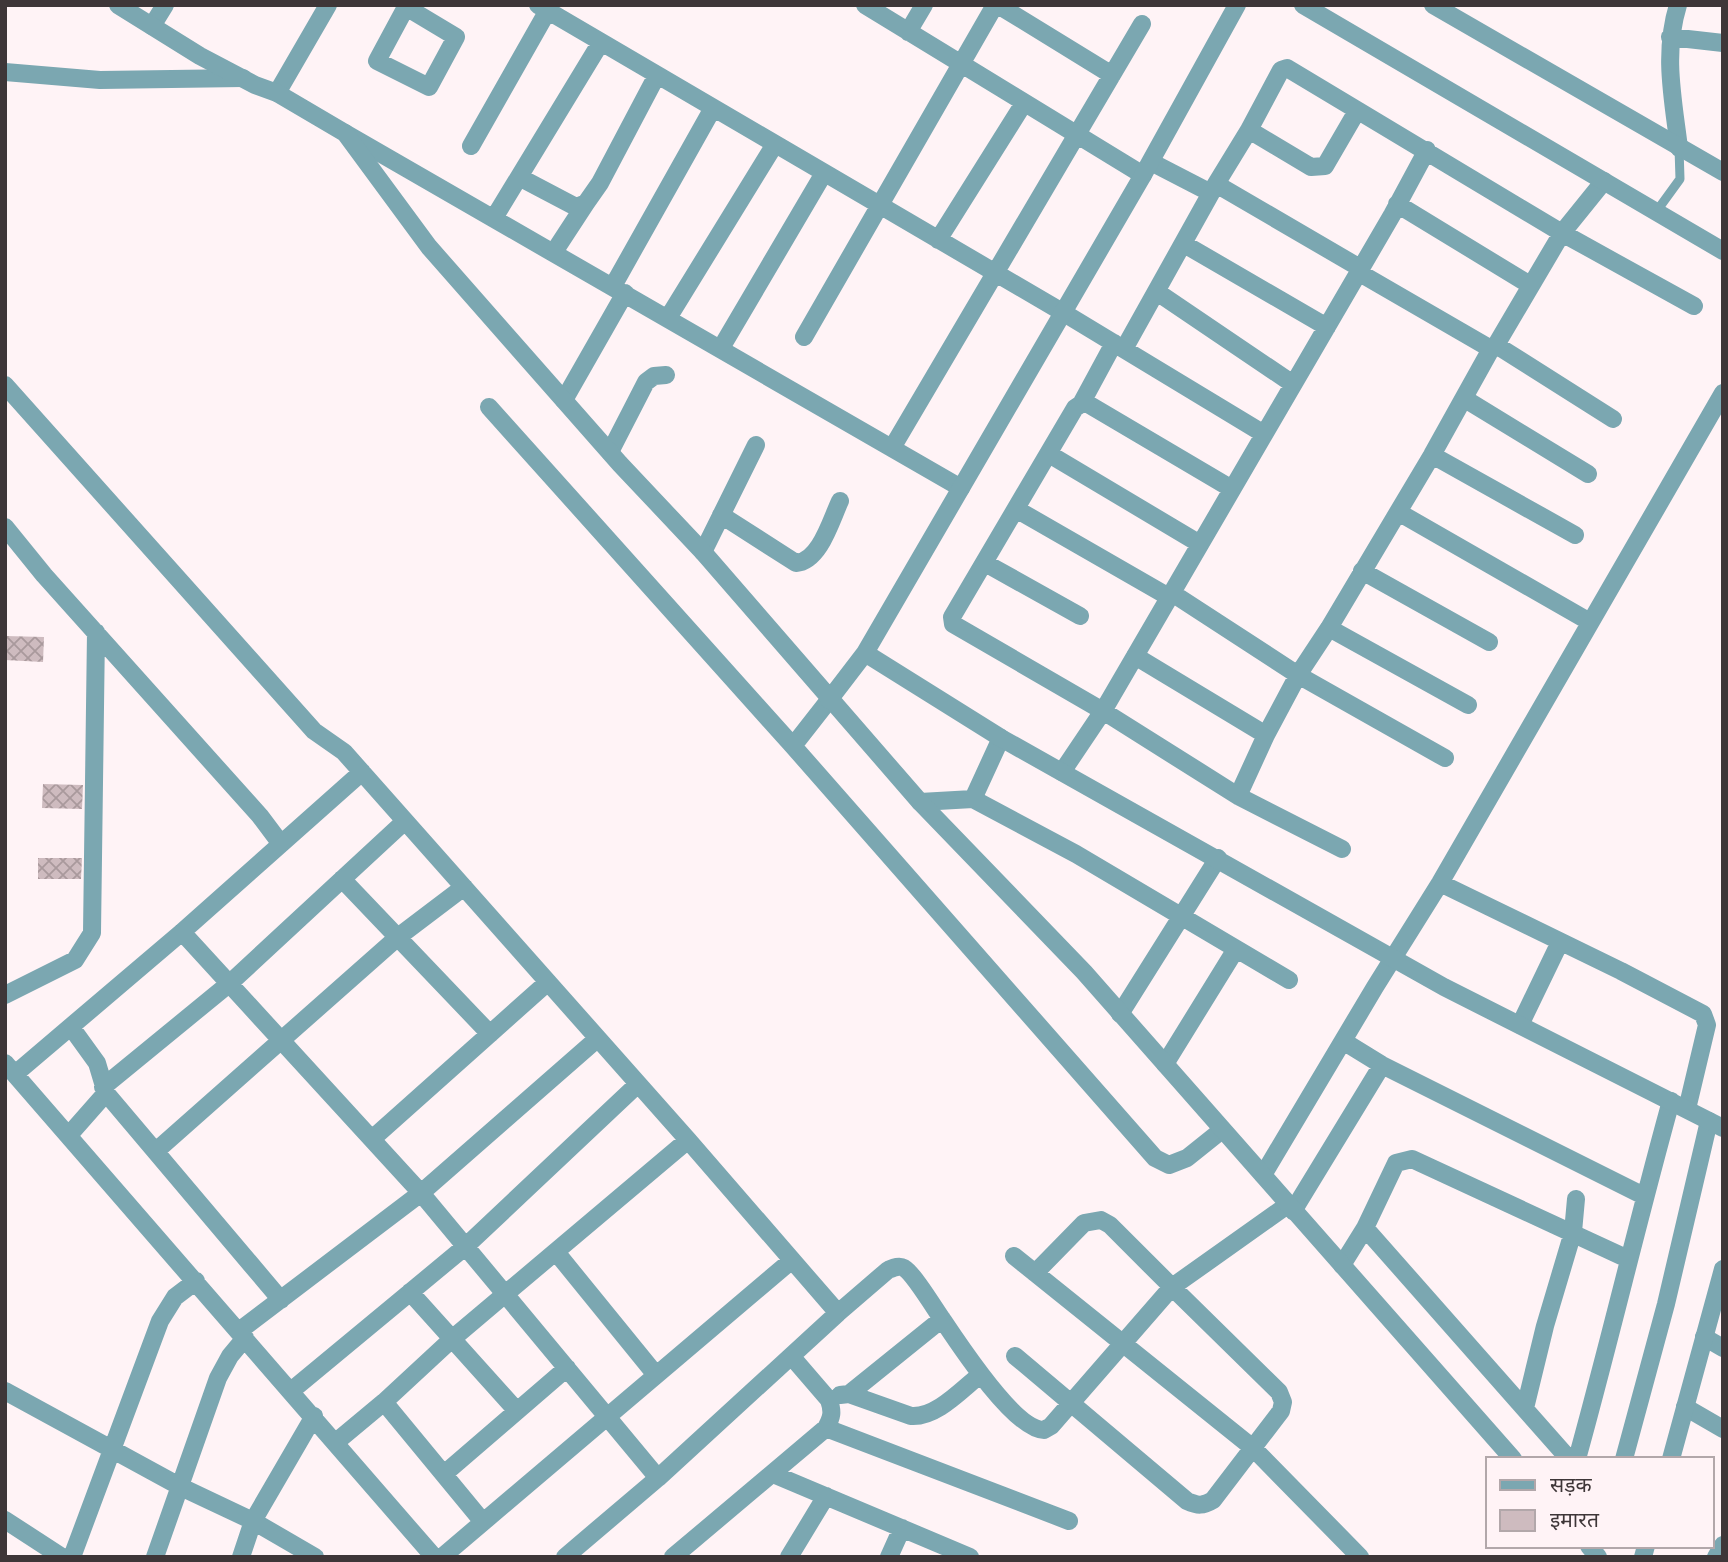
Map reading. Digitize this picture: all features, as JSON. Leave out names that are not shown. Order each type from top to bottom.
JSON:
[{"type":"street","points":[[118,5],[200,56],[277,93],[961,488]]},
{"type":"street","points":[[152,26],[165,5]]},
{"type":"street","points":[[277,93],[328,5]]},
{"type":"street","points":[[865,5],[1076,135],[1147,169],[1213,188],[1493,347],[1613,419]]},
{"type":"street","points":[[908,32],[924,5]]},
{"type":"street","points":[[804,337],[960,63],[996,5],[1112,75]]},
{"type":"street","points":[[793,746],[865,653],[1147,169],[1237,5]]},
{"type":"street","points":[[1303,5],[1723,251]]},
{"type":"street","points":[[1433,5],[1723,173]]},
{"type":"street","points":[[1678,5],[1668,58],[1679,148]]},
{"type":"street","points":[[406,6],[456,37],[429,87],[377,61],[406,6]]},
{"type":"street","points":[[471,146],[545,7],[1264,434]]},
{"type":"street","points":[[892,449],[1142,24]]},
{"type":"street","points":[[1670,37],[1723,43]]},
{"type":"street","points":[[494,218],[601,42]]},
{"type":"street","points":[[1342,849],[1238,796],[1103,711],[953,624],[952,617],[1075,408],[1081,404],[1157,292],[1281,70],[1287,68],[1562,233],[1693,306]]},
{"type":"street","points":[[5,72],[100,80],[243,78]]},
{"type":"street","points":[[554,252],[600,183],[657,75]]},
{"type":"street","points":[[938,240],[1024,103]]},
{"type":"street","points":[[564,400],[713,108]]},
{"type":"street","points":[[1249,130],[1311,167],[1321,167],[1325,166],[1357,111]]},
{"type":"street","points":[[345,133],[429,247],[610,452],[703,552],[920,802],[1030,914],[1511,1457]]},
{"type":"street","points":[[668,318],[775,144]]},
{"type":"street","points":[[1062,772],[1103,711],[1427,150]]},
{"type":"street","points":[[720,348],[824,173]]},
{"type":"street","points":[[519,177],[576,206],[586,203]]},
{"type":"street","points":[[1238,796],[1298,675],[1432,455],[1493,347],[1562,233],[1604,181]]},
{"type":"street","points":[[1397,204],[1530,285]]},
{"type":"street","points":[[1184,244],[1327,327]]},
{"type":"street","points":[[1157,292],[1293,384]]},
{"type":"street","points":[[610,452],[646,382],[654,376],[666,375]]},
{"type":"street","points":[[5,385],[314,731],[344,752],[362,772],[838,1313]]},
{"type":"street","points":[[1263,1175],[1392,958],[1440,883],[1723,393]]},
{"type":"street","points":[[1465,399],[1588,474]]},
{"type":"street","points":[[1081,404],[1088,404],[1233,489]]},
{"type":"street","points":[[489,407],[793,746],[1155,1158],[1169,1165],[1188,1158],[1222,1130]]},
{"type":"street","points":[[703,552],[756,445]]},
{"type":"street","points":[[1049,454],[1200,544]]},
{"type":"street","points":[[1432,455],[1575,535]]},
{"type":"street","points":[[721,514],[796,563],[806,562],[816,553],[841,501]]},
{"type":"street","points":[[1016,509],[1170,595],[1298,675],[1445,758]]},
{"type":"street","points":[[1398,512],[1590,622]]},
{"type":"street","points":[[5,527],[260,816],[281,845]]},
{"type":"street","points":[[985,563],[1080,616]]},
{"type":"street","points":[[1362,571],[1489,642]]},
{"type":"street","points":[[1329,628],[1468,705]]},
{"type":"street","points":[[5,995],[75,960],[92,933],[96,632]]},
{"type":"street","points":[[865,653],[1001,738],[1218,858],[1444,988],[1716,1124],[1625,1457]]},
{"type":"street","points":[[1135,656],[1266,735]]},
{"type":"street","points":[[973,799],[1001,738]]},
{"type":"street","points":[[362,772],[71,1027],[10,1068],[314,1416],[433,1557]]},
{"type":"street","points":[[920,802],[973,799],[1076,854],[1289,980]]},
{"type":"street","points":[[69,1135],[105,1090],[230,983],[405,821]]},
{"type":"street","points":[[1120,1014],[1218,858]]},
{"type":"street","points":[[342,879],[490,1034]]},
{"type":"street","points":[[1440,883],[1703,1014],[1707,1025],[1687,1109]]},
{"type":"street","points":[[156,1151],[398,937],[464,887]]},
{"type":"street","points":[[182,932],[421,1193],[658,1478]]},
{"type":"street","points":[[1520,1025],[1560,942]]},
{"type":"street","points":[[1165,1064],[1236,948]]},
{"type":"street","points":[[372,1139],[548,982]]},
{"type":"street","points":[[71,1027],[97,1063],[105,1090],[281,1300]]},
{"type":"street","points":[[155,1557],[218,1378],[242,1335],[281,1300],[421,1193],[597,1039]]},
{"type":"street","points":[[1343,1041],[1382,1065],[1644,1196]]},
{"type":"street","points":[[565,1557],[658,1478],[838,1313],[888,1270],[897,1266],[905,1268],[911,1275],[980,1375],[1031,1427],[1039,1430],[1051,1426],[1172,1287],[1291,1208],[1382,1065]]},
{"type":"street","points":[[291,1391],[466,1247],[638,1084]]},
{"type":"street","points":[[1578,1457],[1671,1101]]},
{"type":"street","points":[[336,1443],[452,1339],[688,1140]]},
{"type":"street","points":[[1342,1265],[1365,1228],[1396,1163],[1412,1159],[1628,1259]]},
{"type":"street","points":[[1525,1408],[1545,1326],[1573,1232],[1576,1199]]},
{"type":"street","points":[[1015,1356],[1187,1501],[1197,1505],[1213,1500],[1281,1412],[1283,1402],[1279,1392],[1110,1225],[1101,1220],[1084,1223],[1035,1273]]},
{"type":"street","points":[[1365,1228],[1567,1457]]},
{"type":"street","points":[[556,1252],[656,1375]]},
{"type":"street","points":[[1014,1256],[1253,1448],[1360,1557]]},
{"type":"street","points":[[442,1557],[792,1260]]},
{"type":"street","points":[[1672,1457],[1723,1269]]},
{"type":"street","points":[[72,1557],[160,1321],[175,1297],[196,1281]]},
{"type":"street","points":[[411,1292],[517,1411]]},
{"type":"street","points":[[849,1394],[942,1319]]},
{"type":"street","points":[[1704,1337],[1723,1348]]},
{"type":"street","points":[[673,1557],[773,1474],[825,1428],[832,1417],[829,1400],[792,1357]]},
{"type":"street","points":[[443,1474],[567,1368]]},
{"type":"street","points":[[829,1400],[849,1394],[921,1417],[931,1413],[980,1375]]},
{"type":"street","points":[[5,1391],[181,1487],[253,1521],[315,1557]]},
{"type":"street","points":[[384,1402],[483,1522]]},
{"type":"street","points":[[1685,1407],[1723,1429]]},
{"type":"street","points":[[241,1557],[253,1521],[314,1416]]},
{"type":"street","points":[[825,1428],[1069,1521]]},
{"type":"street","points":[[773,1474],[970,1557]]},
{"type":"street","points":[[789,1557],[825,1496]]},
{"type":"street","points":[[5,1520],[62,1557]]},
{"type":"street","points":[[889,1557],[902,1528]]},
{"type":"street","points":[[1716,1557],[1723,1545]]},
{"type":"lane","points":[[1656,212],[1680,179],[1679,148]]},
{"type":"building","points":[[5,636],[44,637],[43,662],[5,660]]},
{"type":"building","points":[[43,784],[83,785],[82,809],[42,808]]},
{"type":"building","points":[[38,858],[82,858],[81,879],[38,879]]}]
